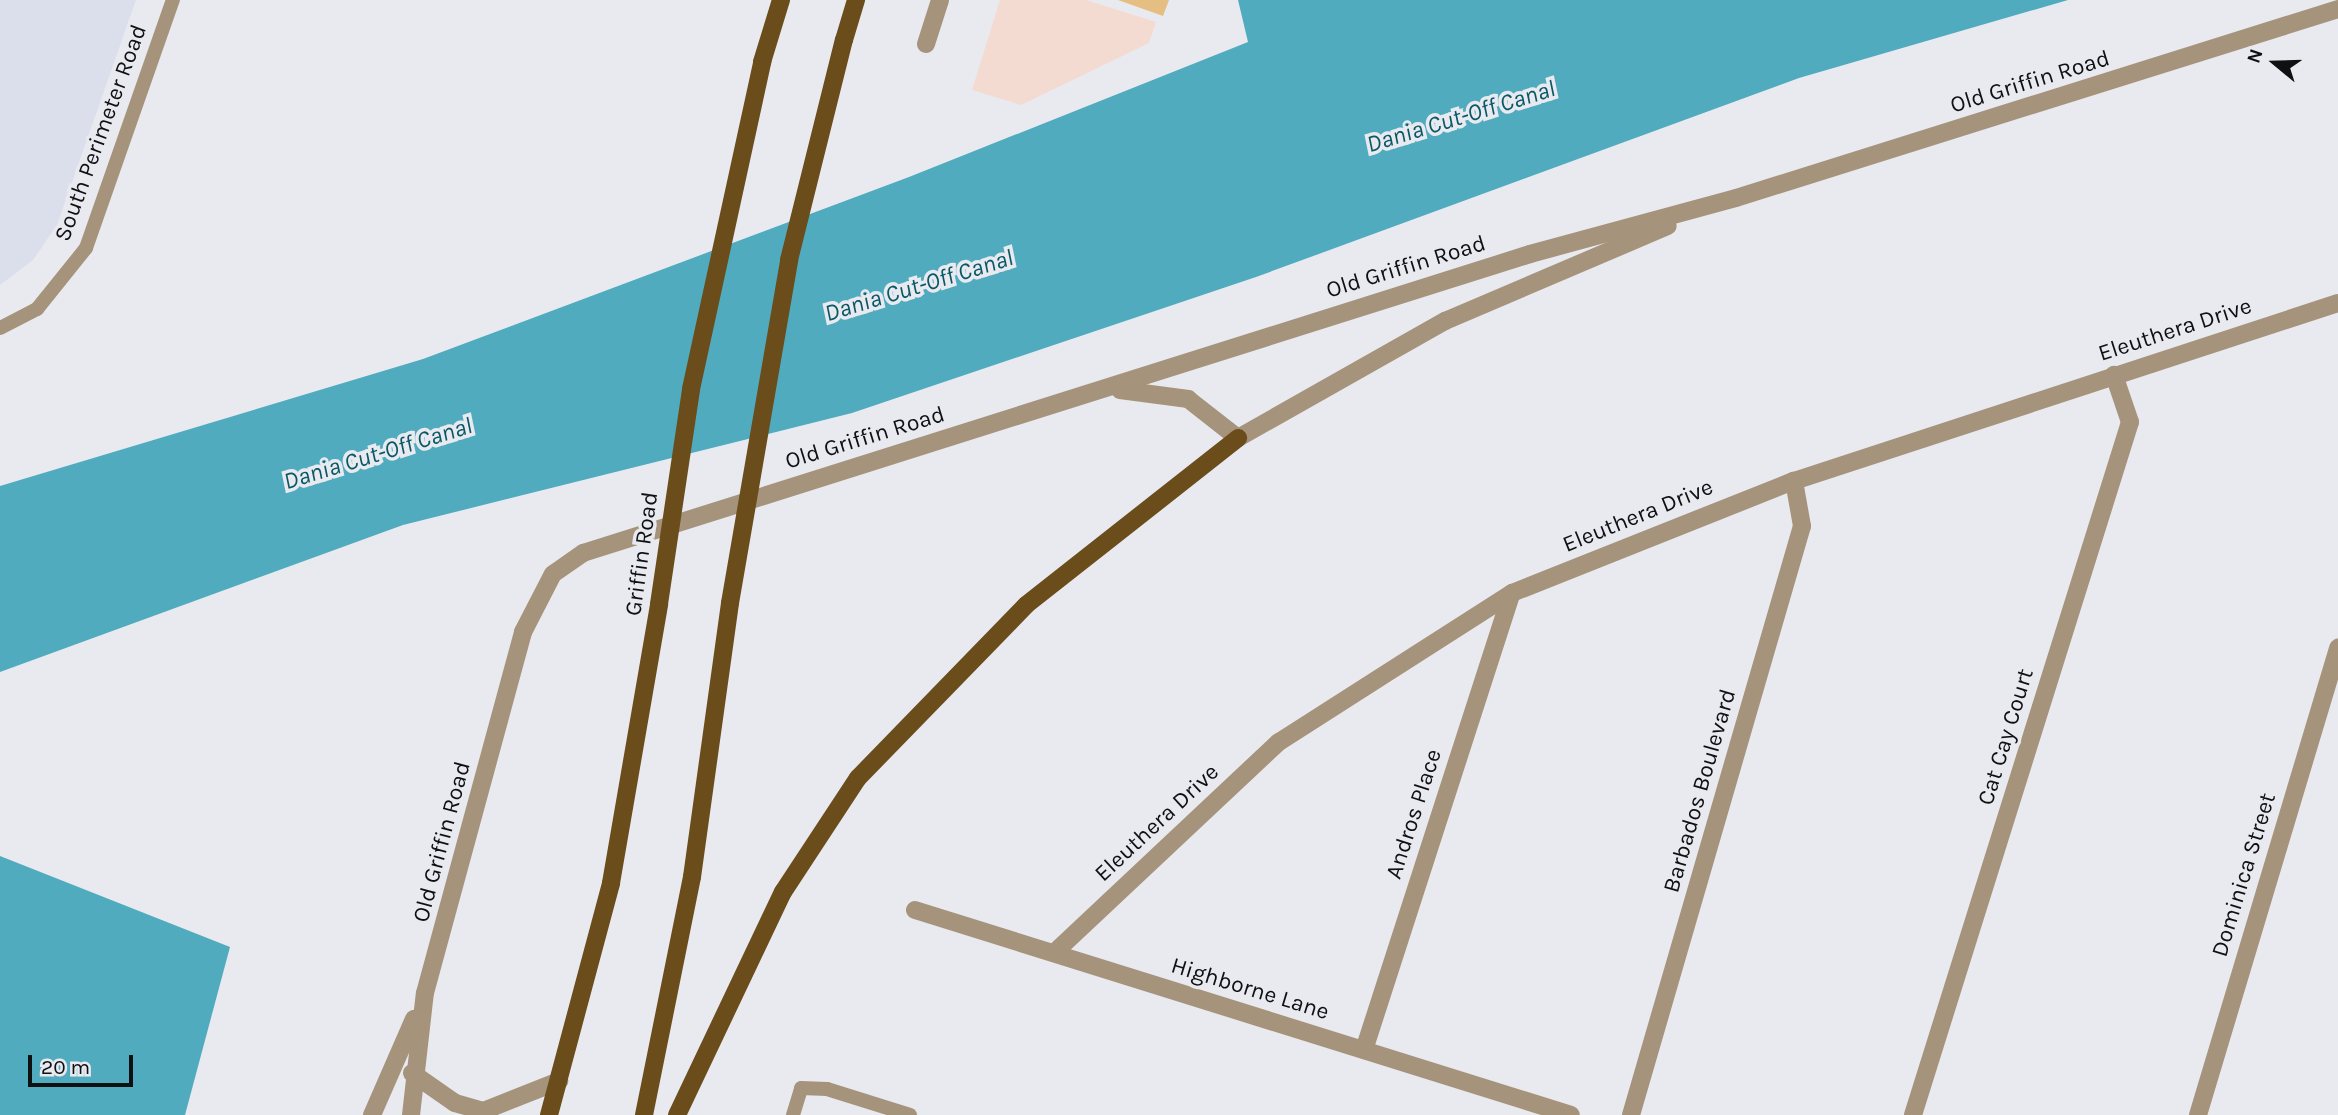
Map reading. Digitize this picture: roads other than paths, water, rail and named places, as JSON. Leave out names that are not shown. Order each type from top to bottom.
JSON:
[{"type":"main road","name":"Griffin Road","points":[[549,1115],[614,870],[659,604],[691,389],[762,62],[780,0]]},
{"type":"main road","points":[[644,1115],[692,877],[730,603],[789,260],[856,0]]},
{"type":"main road","points":[[677,1115],[783,892],[858,778],[1026,605],[1238,438]]},
{"type":"street","points":[[926,44],[940,0]]},
{"type":"street","name":"Old Griffin Road","points":[[411,1115],[412,1073],[425,993],[523,632],[553,573],[621,538],[1110,390],[1530,254],[1736,198],[2338,9]]},
{"type":"street","name":"Old Griffin Road","points":[[1238,438],[1445,321],[1736,198]]},
{"type":"street","name":"Eleuthera Drive","points":[[1054,953],[1279,742],[1512,593],[1794,481],[2338,303]]},
{"type":"street","name":"Cat Cay Court","points":[[1913,1115],[2130,422],[2114,375]]},
{"type":"street","points":[[1110,390],[1188,399],[1238,438]]},
{"type":"street","name":"Barbados Boulevard","points":[[1631,1115],[1802,526],[1794,481]]},
{"type":"street","name":"Andros Place","points":[[1364,1050],[1512,593]]},
{"type":"street","name":"Dominica Street","points":[[2197,1115],[2338,648]]},
{"type":"street","name":"Highborne Lane","points":[[915,910],[1571,1115]]},
{"type":"street","points":[[372,1115],[425,993]]},
{"type":"street","points":[[412,1073],[455,1103],[483,1111],[559,1081]]},
{"type":"lane","name":"South Perimeter Road","points":[[0,328],[37,309],[86,248],[173,0]]},
{"type":"lane","points":[[793,1115],[801,1088],[827,1089],[910,1115]]},
{"type":"water","name":"Dania Cut-Off Canal","points":[[1238,0],[2068,0],[1799,78],[1256,277],[852,413],[403,525],[0,672],[0,486],[423,359],[909,177],[1248,42]]},
{"type":"water","points":[[0,856],[230,947],[185,1115],[0,1115]]}]
